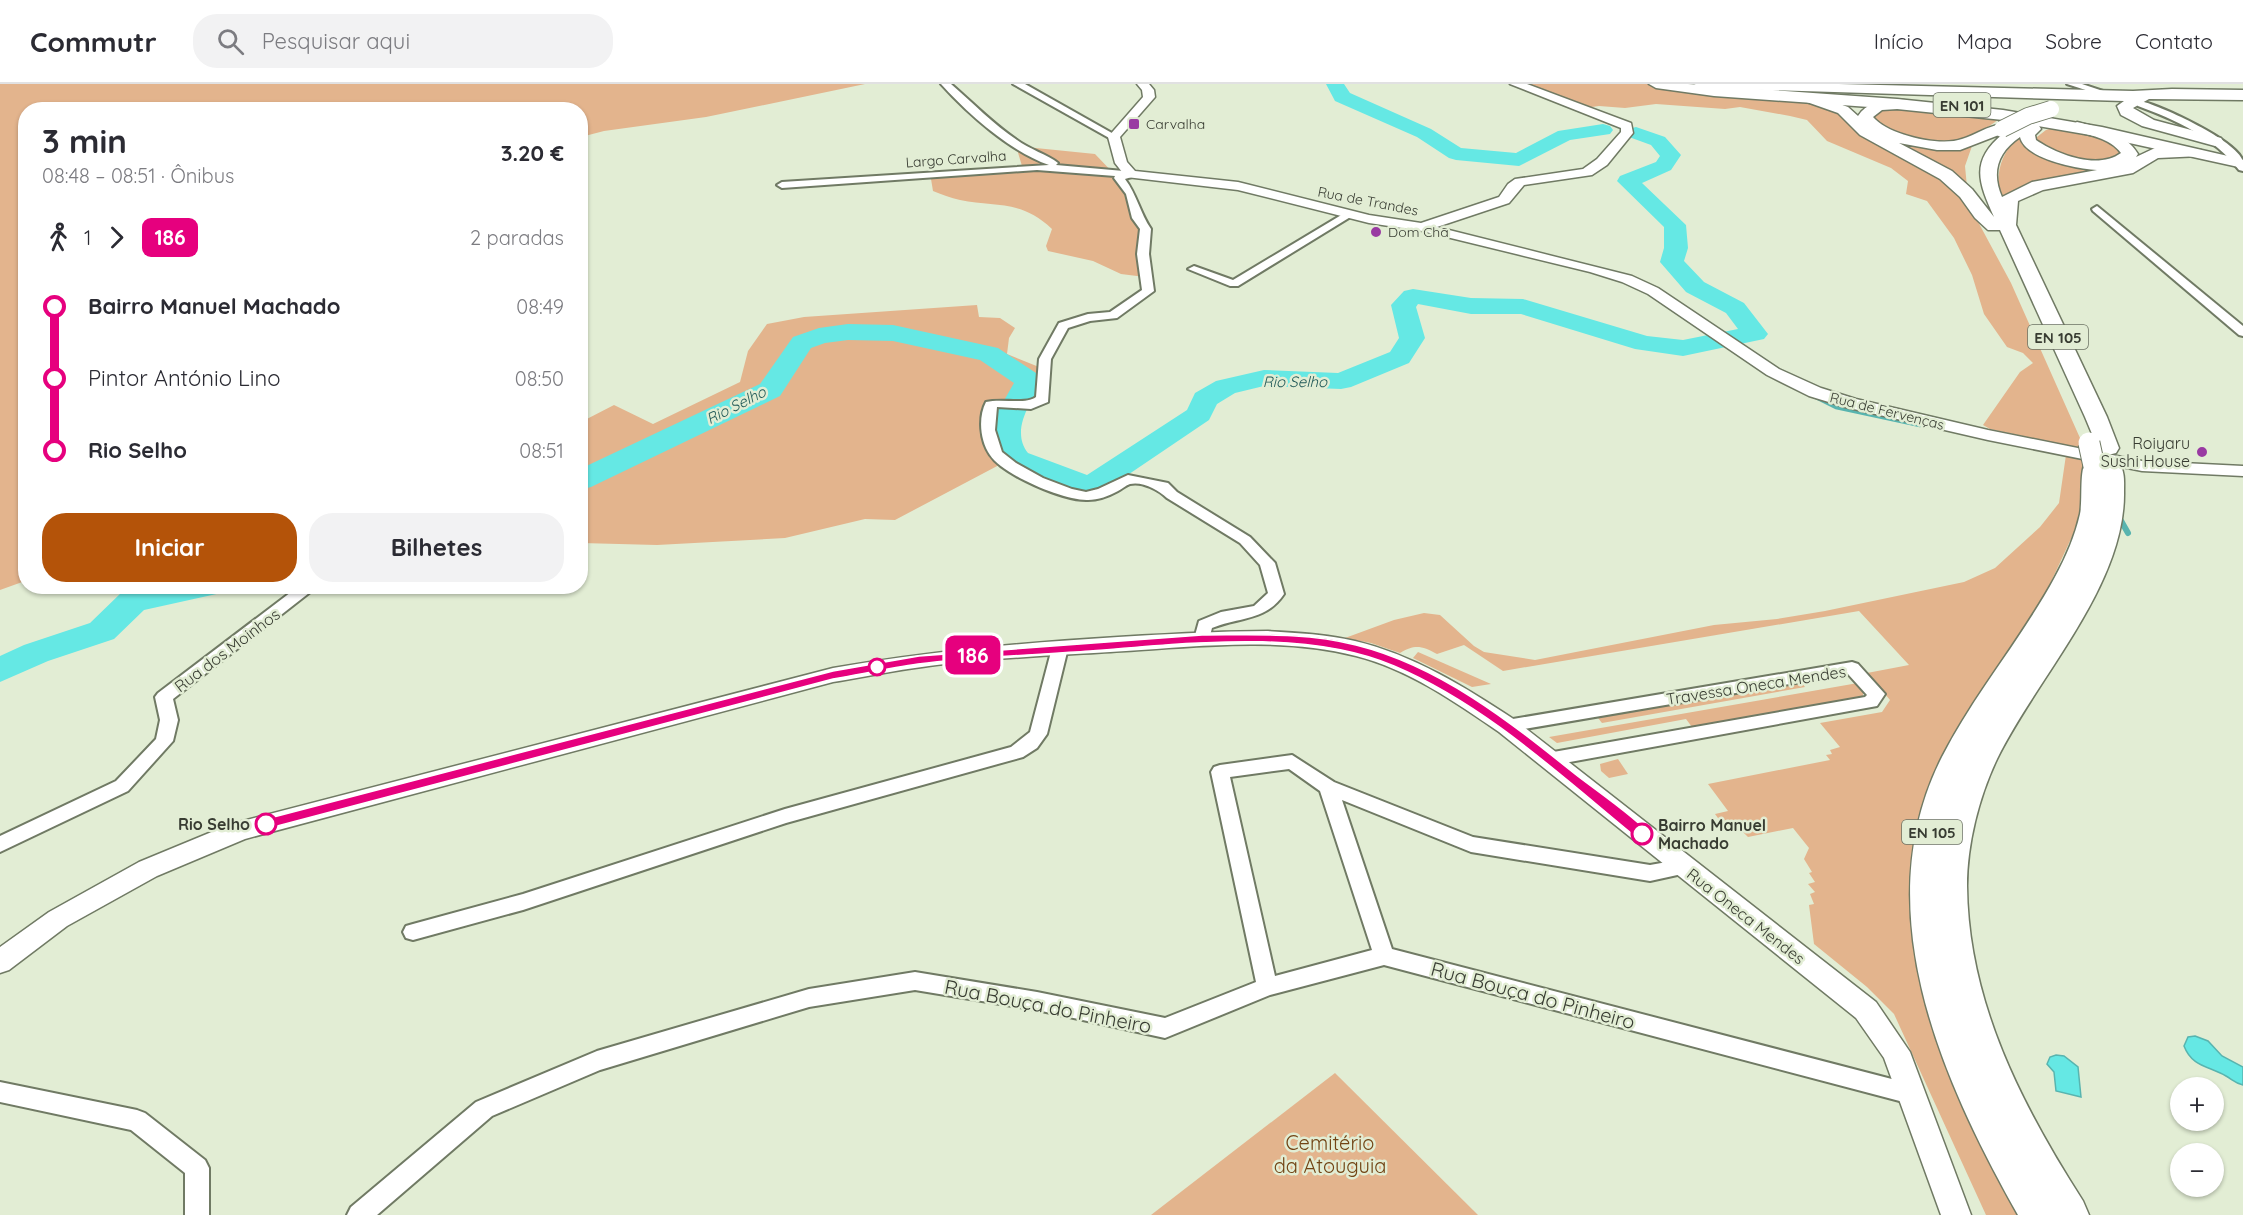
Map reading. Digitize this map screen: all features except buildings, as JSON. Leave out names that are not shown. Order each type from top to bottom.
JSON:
[{"type":"main road","name":"EN 101","points":[[1656,84],[1714,92],[1913,105],[2077,127],[2242,165]]},
{"type":"main road","name":"EN 101","points":[[1677,84],[1878,98],[2021,112],[2108,128],[2186,146],[2242,165]]},
{"type":"main road","points":[[1701,84],[2138,100]]},
{"type":"main road","name":"EN 101","points":[[2016,128],[2070,110],[2098,104],[2192,97],[2243,97]]},
{"type":"main road","points":[[1809,98],[1838,108],[1874,137],[1927,163],[1953,181],[1966,193],[1981,214],[2000,226],[2010,198],[2018,193],[2071,178],[2127,169],[2155,153],[2195,153]]},
{"type":"main road","points":[[1855,121],[1845,100],[1878,98]]},
{"type":"main road","name":"EN 101","points":[[2000,226],[1987,177],[1990,161],[1996,148],[2028,116],[2091,100],[2138,100]]},
{"type":"main road","points":[[2138,100],[2125,106],[2126,112],[2148,123],[2215,141]]},
{"type":"main road","points":[[1913,105],[1879,106],[1869,111],[1866,117],[1870,124],[1892,135],[1940,146],[1965,144],[1989,130],[2016,128],[2033,129],[2027,134],[2029,142],[2054,157],[2085,164],[2109,164],[2124,160],[2130,154],[2116,141],[2077,127]]},
{"type":"main road","points":[[2108,128],[2142,137],[2150,142],[2143,160]]},
{"type":"main road","name":"EN 105","points":[[2000,226],[2101,457],[2111,525],[2101,558],[2083,592],[1980,765],[1957,837],[1952,896],[1957,957],[1967,999],[1982,1043],[2016,1121],[2069,1215]]},
{"type":"main road","name":"EN 105","points":[[2040,1215],[1986,1117],[1955,1042],[1930,946],[1926,887],[1932,832],[1948,777],[1973,727],[2055,600],[2077,560],[2092,508],[2101,457]]},
{"type":"street","points":[[946,84],[1018,146],[1042,161],[1072,168]]},
{"type":"street","points":[[1018,84],[1114,137],[1121,163],[1131,174],[1119,178],[1131,194],[1137,218],[1146,229],[1143,254],[1148,291],[1113,315],[1088,318],[1062,326],[1045,360],[1043,399],[1037,404],[1025,406],[998,402],[991,405],[989,439],[997,457],[1062,491],[1084,497],[1108,492],[1128,479],[1163,486],[1172,495],[1245,540],[1267,563],[1276,594],[1259,610],[1227,616],[1205,625],[1202,639]]},
{"type":"street","points":[[1114,137],[1149,97],[1148,90],[1143,84]]},
{"type":"street","name":"Rua de Trandes","points":[[1131,174],[1238,186],[1348,214],[1422,227],[1504,200],[1512,187],[1520,182],[1587,172],[1602,162],[1627,133],[1627,126],[1516,84]]},
{"type":"street","points":[[2072,84],[2101,92]]},
{"type":"street","points":[[2215,141],[2242,165]]},
{"type":"street","name":"Largo Carvalha","points":[[782,185],[1037,167],[1131,174]]},
{"type":"street","points":[[2097,209],[2243,332]]},
{"type":"street","points":[[1194,268],[1234,284],[1348,214]]},
{"type":"street","name":"Rua de Fervenças","points":[[1422,227],[1595,269],[1627,279],[1653,291],[1781,376],[1815,392],[1896,415],[2142,465],[2169,469],[2243,471]]},
{"type":"street","name":"Rua dos Moinhos","points":[[0,844],[122,786],[164,741],[170,720],[164,697],[299,594]]},
{"type":"street","name":"Rua Oneca Mendes","points":[[0,962],[58,919],[147,868],[240,831],[833,675],[919,660],[1060,648],[1202,639],[1293,640],[1354,648],[1398,663],[1457,693],[1507,726],[1866,1010],[1896,1052],[1956,1215]]},
{"type":"street","points":[[413,932],[523,902],[785,816],[1017,752],[1031,743],[1038,734],[1060,648]]},
{"type":"street","name":"Travessa Oneca Mendes","points":[[1507,726],[1852,668],[1876,694],[1871,702],[1548,759]]},
{"type":"street","points":[[1266,987],[1220,772],[1292,762],[1328,787],[1471,844],[1650,873],[1684,867]]},
{"type":"street","points":[[1328,787],[1384,956]]},
{"type":"street","name":"Rua Bouça do Pinheiro","points":[[359,1215],[484,1109],[597,1061],[809,998],[915,981],[1037,1001],[1165,1028],[1266,987],[1384,956],[1911,1094]]},
{"type":"street","points":[[0,1092],[137,1121],[197,1168],[197,1215]]},
{"type":"green space","points":[[0,84],[865,84],[706,117],[588,135],[588,102],[18,102],[18,584],[0,590]]},
{"type":"green space","points":[[1520,84],[1649,84],[1692,91],[1814,102],[1839,112],[1934,172],[1969,205],[2011,283],[2080,438],[2082,449],[1990,429],[1983,425],[2020,372],[2033,363],[2023,353],[2007,347],[1984,314],[1972,275],[1954,238],[1927,201],[1906,194],[1908,181],[1891,168],[1827,141],[1807,120],[1790,116],[1740,107],[1725,109],[1656,104],[1625,108],[1599,106],[1584,108]]},
{"type":"green space","points":[[1886,107],[2002,117],[1970,137],[1958,141],[1932,142],[1895,132],[1873,119],[1873,116]]},
{"type":"green space","points":[[2060,126],[2110,141],[2122,155],[2108,160],[2090,161],[2056,155],[2037,141],[2037,137],[2046,130]]},
{"type":"green space","points":[[1875,131],[1954,149],[1972,146],[1965,166],[1967,187]]},
{"type":"green space","points":[[2018,138],[2025,145],[2062,162],[2133,159],[2138,155],[2141,156],[2112,170],[2049,179],[2000,197],[1998,180],[2001,164],[2007,150]]},
{"type":"green space","points":[[1016,146],[1095,154],[1118,178],[1145,229],[1145,277],[1121,274],[1093,261],[1048,251],[1046,246],[1052,229],[1030,213],[1008,206],[960,200],[933,191],[930,173],[1022,166]]},
{"type":"green space","points":[[977,305],[979,317],[1000,318],[1015,328],[1009,338],[1007,354],[1039,367],[1038,397],[1020,401],[990,400],[984,410],[982,428],[992,454],[1001,464],[895,520],[865,519],[785,538],[657,545],[588,543],[588,418],[614,405],[653,424],[740,382],[748,351],[767,324],[804,317]]},
{"type":"green space","points":[[2066,455],[2083,459],[2085,482],[2082,515],[2044,597],[1957,728],[1932,779],[1913,851],[1911,924],[1925,991],[2022,1215],[1986,1215],[1894,1014],[1867,987],[1814,944],[1809,905],[1814,904],[1810,894],[1815,892],[1808,884],[1815,882],[1804,859],[1809,848],[1793,828],[1748,837],[1742,831],[1729,833],[1715,814],[1728,811],[1708,784],[1830,760],[1826,755],[1832,754],[1830,750],[1840,747],[1820,723],[1882,712],[1890,700],[1867,673],[1909,665],[1859,611],[1503,671],[1464,645],[1437,654],[1418,647],[1400,653],[1371,643],[1345,638],[1394,620],[1424,613],[1440,615],[1474,646],[1484,652],[1535,660],[1714,625],[1777,619],[1825,611],[1964,582],[1995,568],[2040,527],[2059,503]]},
{"type":"green space","points":[[1418,652],[1491,684],[1472,687],[1413,658]]},
{"type":"green space","points":[[1801,682],[1805,687],[1602,723],[1598,718]]},
{"type":"green space","points":[[1858,683],[1864,690],[1862,699],[1692,727],[1686,719],[1557,743],[1549,737]]},
{"type":"green space","points":[[1618,759],[1628,774],[1609,778],[1601,771],[1600,764]]},
{"type":"green space","name":"Cemitério da Atouguia","points":[[1335,1073],[1478,1215],[1151,1215]]},
{"type":"water","points":[[2195,1036],[2208,1041],[2222,1056],[2243,1067],[2243,1085],[2196,1062],[2187,1053],[2184,1046],[2188,1037]]},
{"type":"water","points":[[2064,1056],[2078,1067],[2081,1097],[2056,1091],[2054,1072],[2047,1064],[2050,1057]]},
{"type":"waterway","name":"Rio Selho","points":[[1335,84],[1342,97],[1424,133],[1456,154],[1519,160],[1565,135],[1603,130]]},
{"type":"waterway","name":"Rio Selho","points":[[588,477],[770,390],[802,343],[819,336],[848,332],[893,333],[989,354],[1029,381],[1008,418],[1008,446],[1018,459],[1090,487],[1199,414],[1205,399],[1226,387],[1264,378],[1341,381],[1400,357],[1412,338],[1403,305],[1413,296],[1471,306],[1523,307],[1644,343],[1683,348],[1755,334],[1735,308],[1695,287],[1672,262],[1676,248],[1675,225],[1628,181],[1664,166],[1671,155],[1658,141],[1636,133]]},
{"type":"waterway","points":[[1814,396],[1836,407],[1920,425]]},
{"type":"waterway","points":[[2120,519],[2128,533]]},
{"type":"waterway","name":"Rio Selho","points":[[0,670],[36,653],[102,631],[133,601],[168,594]]},
{"type":"bus line","name":"186","points":[[266,824],[833,675],[919,660],[1202,639],[1293,640],[1354,648],[1398,663],[1460,694],[1507,726],[1642,834]]},
{"type":"place","name":"Carvalha","points":[[1134,124]]},
{"type":"place","name":"Dom Chã","points":[[1376,232]]},
{"type":"place","name":"Roiyaru Sushi House","points":[[2202,452]]},
{"type":"place","name":"Rio Selho","points":[[266,824]]},
{"type":"place","name":"Bairro Manuel Machado","points":[[1642,834]]}]
